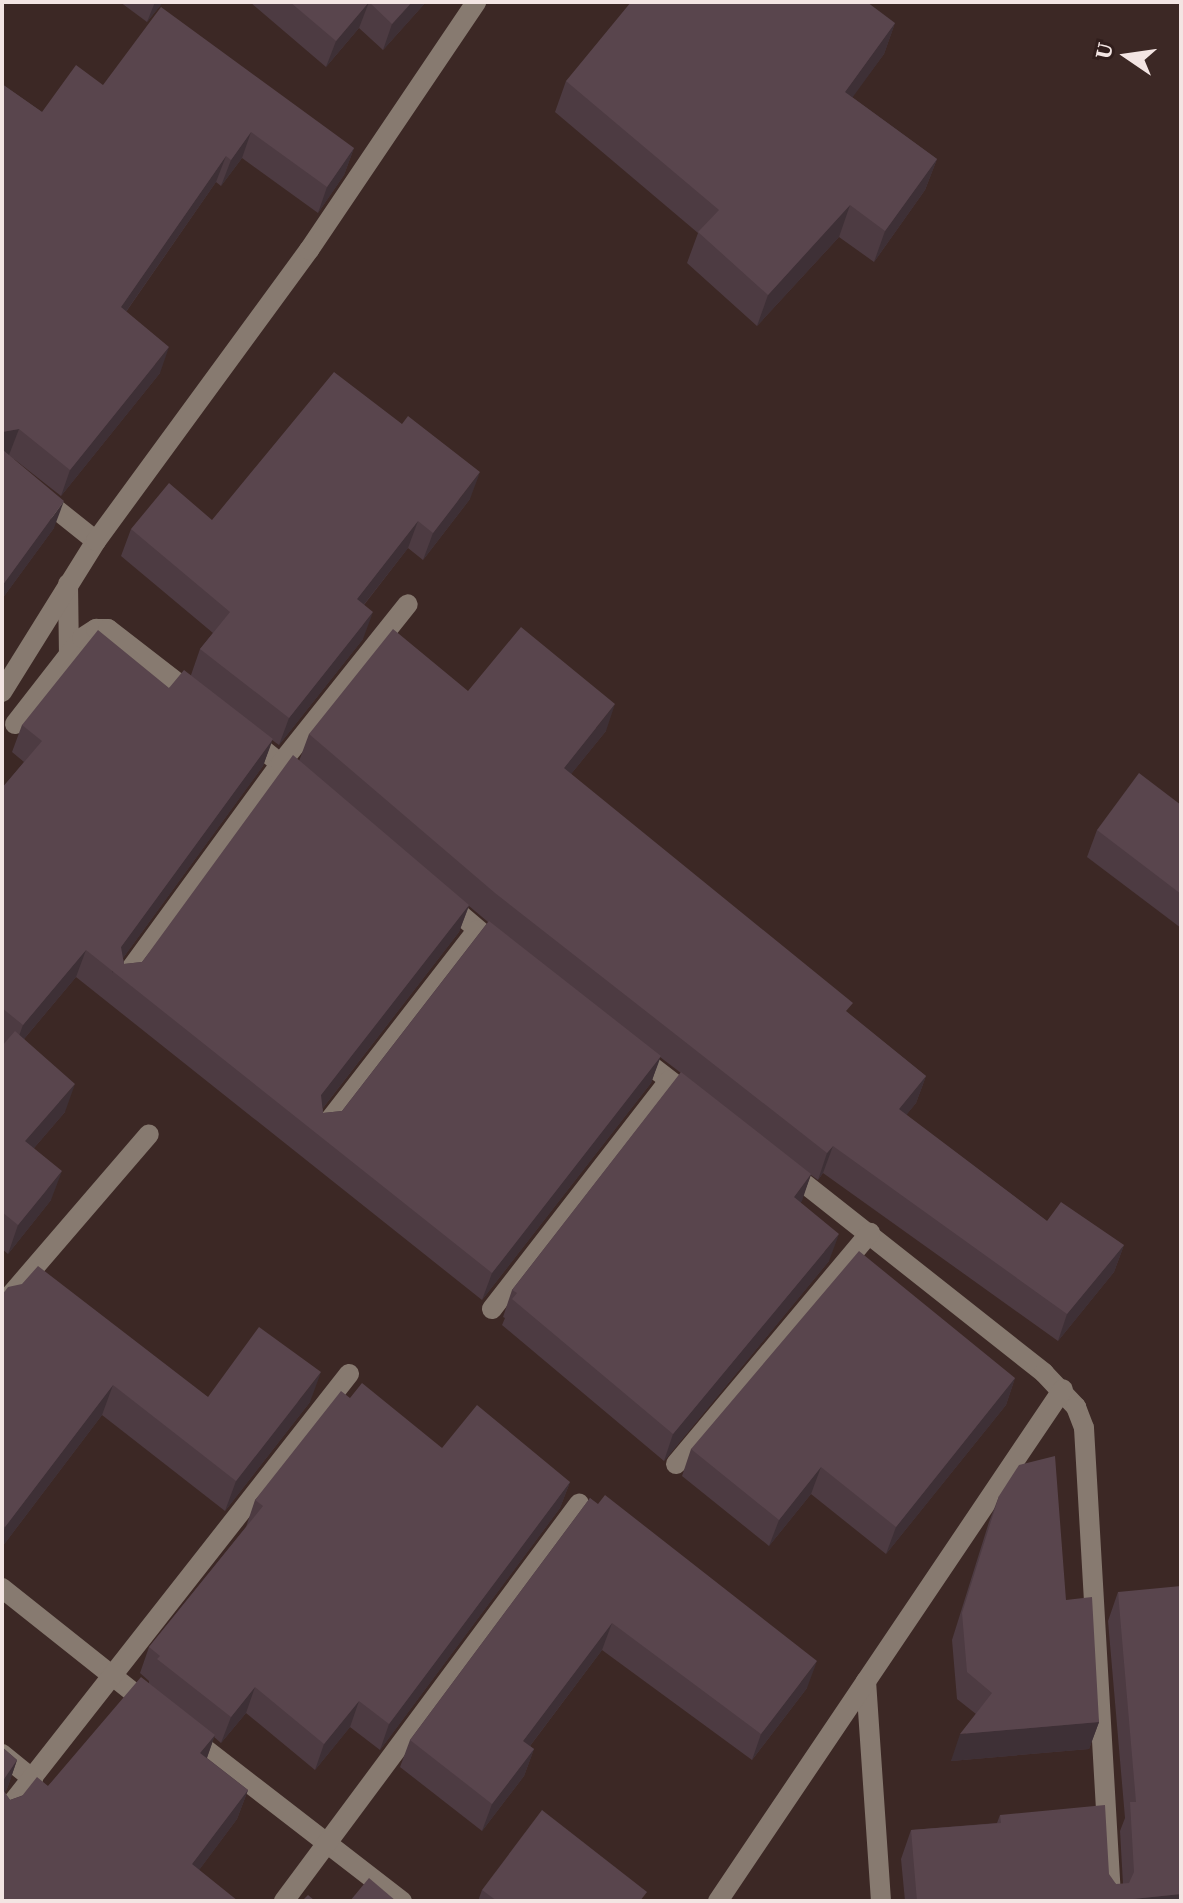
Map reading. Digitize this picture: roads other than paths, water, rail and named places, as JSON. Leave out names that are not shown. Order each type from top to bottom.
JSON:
[{"type":"street","points":[[2,692],[96,541],[309,250],[476,2]]},
{"type":"street","points":[[2,466],[96,541]]},
{"type":"street","points":[[68,583],[69,656]]},
{"type":"street","points":[[122,981],[281,763],[408,604]]},
{"type":"street","points":[[15,724],[82,638],[108,629],[327,802]]},
{"type":"street","points":[[431,891],[513,958]]},
{"type":"street","points":[[322,1130],[477,930]]},
{"type":"street","points":[[621,1043],[707,1109]]},
{"type":"street","points":[[492,1309],[669,1081]]},
{"type":"street","points":[[2,1305],[149,1134]]},
{"type":"street","points":[[770,1157],[870,1233],[1063,1389],[1084,1428],[1111,1901]]},
{"type":"street","points":[[676,1464],[870,1233]]},
{"type":"street","points":[[2,1816],[349,1374]]},
{"type":"street","points":[[718,1901],[1063,1389]]},
{"type":"street","points":[[284,1901],[329,1846],[579,1504]]},
{"type":"street","points":[[2,1588],[402,1901]]},
{"type":"street","points":[[866,1681],[881,1901]]},
{"type":"street","points":[[2,1754],[33,1779]]}]
